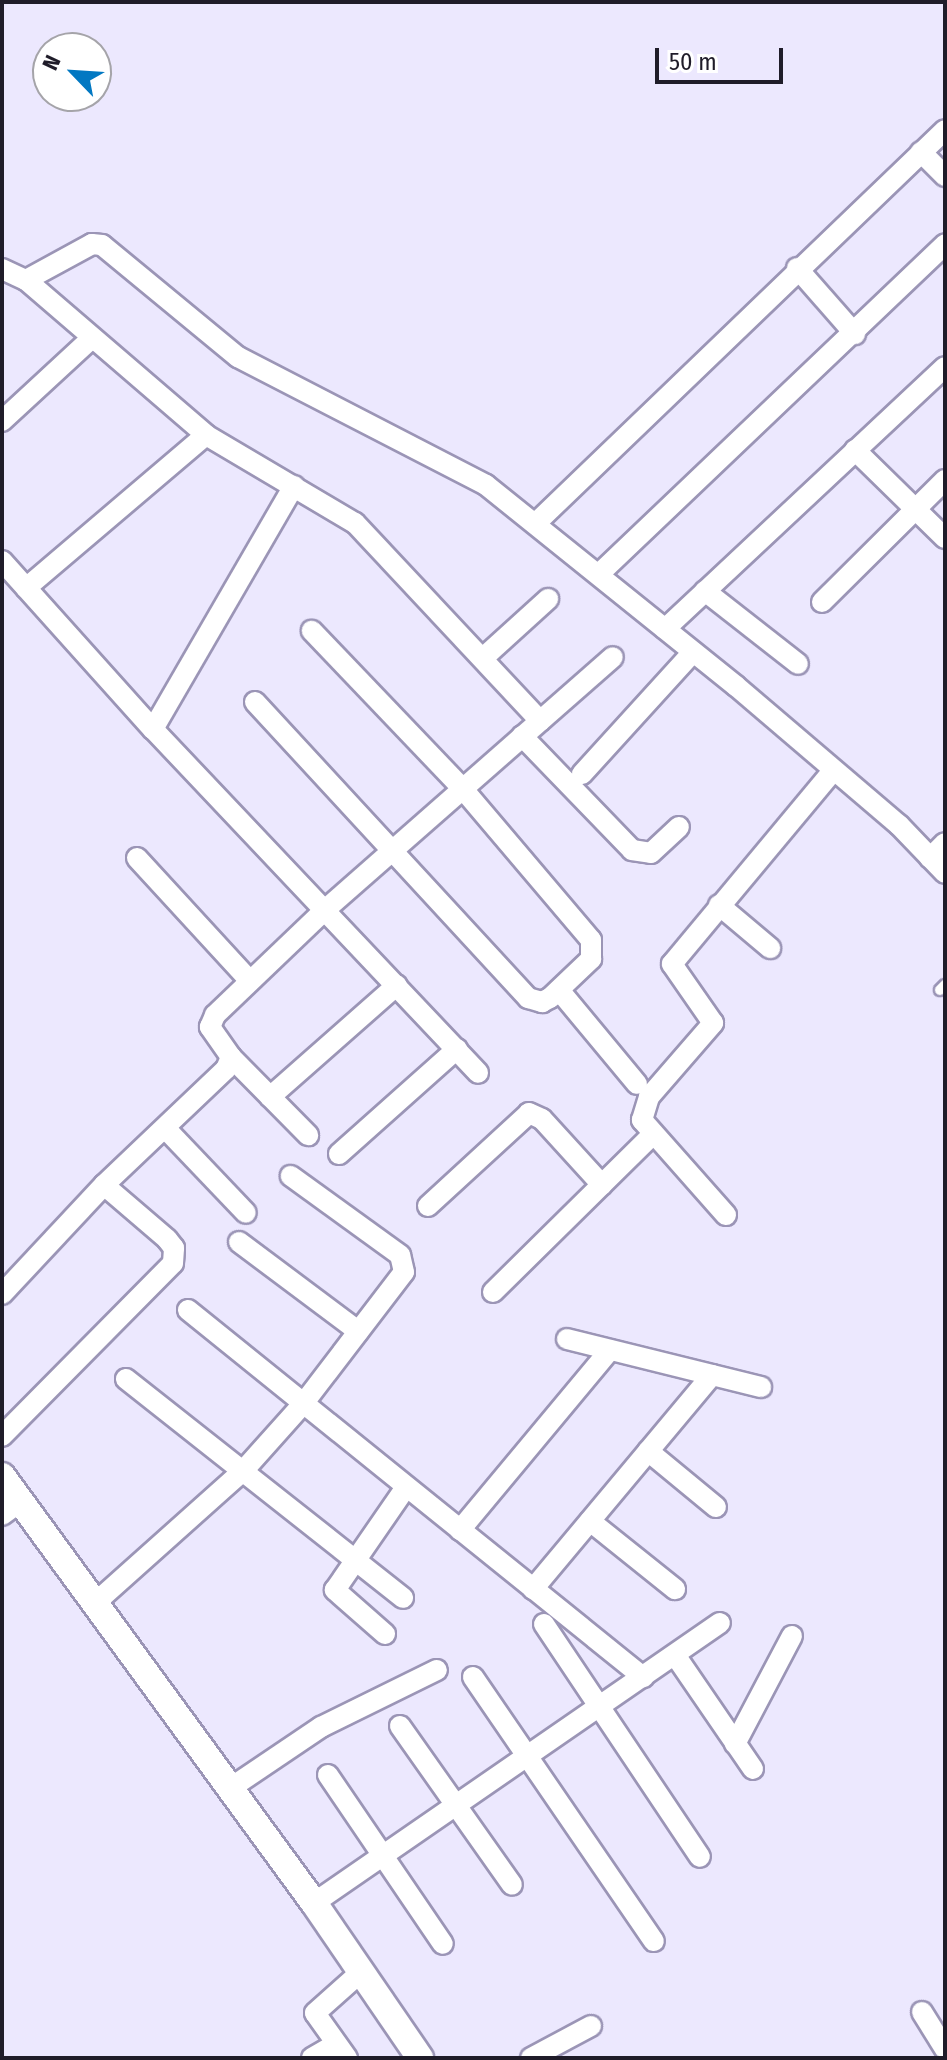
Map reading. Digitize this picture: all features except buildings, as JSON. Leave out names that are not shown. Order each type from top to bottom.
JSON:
[{"type":"street","points":[[536,523],[797,268],[945,130]]},
{"type":"street","points":[[921,152],[945,176]]},
{"type":"street","points":[[540,721],[373,538],[294,486],[206,435],[91,339],[12,279],[92,244],[105,246],[161,298],[238,357],[466,473],[536,523],[833,771],[938,850],[945,873]]},
{"type":"street","points":[[599,574],[855,334],[945,244]]},
{"type":"street","points":[[797,268],[855,334]]},
{"type":"street","points":[[2,421],[91,339]]},
{"type":"street","points":[[665,629],[945,367]]},
{"type":"street","points":[[26,588],[206,435]]},
{"type":"street","points":[[855,450],[945,538]]},
{"type":"street","points":[[822,602],[945,480]]},
{"type":"street","points":[[153,729],[294,486]]},
{"type":"street","points":[[2,561],[153,729],[478,1073]]},
{"type":"street","points":[[705,591],[798,664]]},
{"type":"street","points":[[483,658],[548,599]]},
{"type":"street","points":[[255,702],[528,998],[542,1002],[591,959],[591,940],[463,789],[312,631]]},
{"type":"street","points":[[582,774],[693,652]]},
{"type":"street","points":[[308,1135],[231,1057],[212,1034],[211,1021],[325,910],[613,657]]},
{"type":"street","points":[[522,736],[632,850],[651,853],[679,827]]},
{"type":"street","points":[[726,1215],[652,1135],[642,1120],[645,1104],[713,1023],[672,964],[833,771]]},
{"type":"street","points":[[137,858],[250,981]]},
{"type":"street","points":[[719,905],[770,948]]},
{"type":"street","points":[[270,1097],[397,985]]},
{"type":"street","points":[[559,990],[637,1084]]},
{"type":"street","points":[[339,1154],[457,1049]]},
{"type":"street","points":[[2,1294],[104,1185],[226,1069],[231,1057]]},
{"type":"street","points":[[428,1206],[529,1113],[542,1119],[602,1185]]},
{"type":"street","points":[[165,1128],[246,1213]]},
{"type":"street","points":[[493,1292],[652,1135]]},
{"type":"street","points":[[94,1604],[243,1471],[303,1404],[400,1279],[404,1260],[291,1176]]},
{"type":"street","points":[[2,1436],[173,1263],[174,1248],[167,1239],[104,1185]]},
{"type":"street","points":[[239,1242],[358,1331]]},
{"type":"street","points":[[188,1310],[643,1677]]},
{"type":"street","points":[[567,1339],[761,1387]]},
{"type":"street","points":[[460,1530],[610,1350]]},
{"type":"street","points":[[533,1589],[712,1375]]},
{"type":"street","points":[[126,1379],[403,1598]]},
{"type":"street","points":[[648,1451],[716,1507]]},
{"type":"street","points":[[2,1476],[12,1508],[94,1604],[314,1903],[420,2058]]},
{"type":"street","points":[[385,1634],[336,1595],[354,1559],[406,1487]]},
{"type":"street","points":[[590,1521],[675,1589]]},
{"type":"street","points":[[314,1903],[720,1623]]},
{"type":"street","points":[[544,1624],[700,1857]]},
{"type":"street","points":[[735,1744],[792,1636]]},
{"type":"street","points":[[675,1655],[753,1769]]},
{"type":"street","points":[[229,1789],[321,1727],[437,1670]]},
{"type":"street","points":[[473,1677],[654,1941]]},
{"type":"street","points":[[400,1726],[512,1885]]},
{"type":"street","points":[[328,1775],[443,1944]]},
{"type":"street","points":[[312,2058],[342,2051],[316,2016],[316,2008],[361,1972]]},
{"type":"street","points":[[922,2012],[945,2049]]},
{"type":"street","points":[[531,2058],[591,2026]]}]
